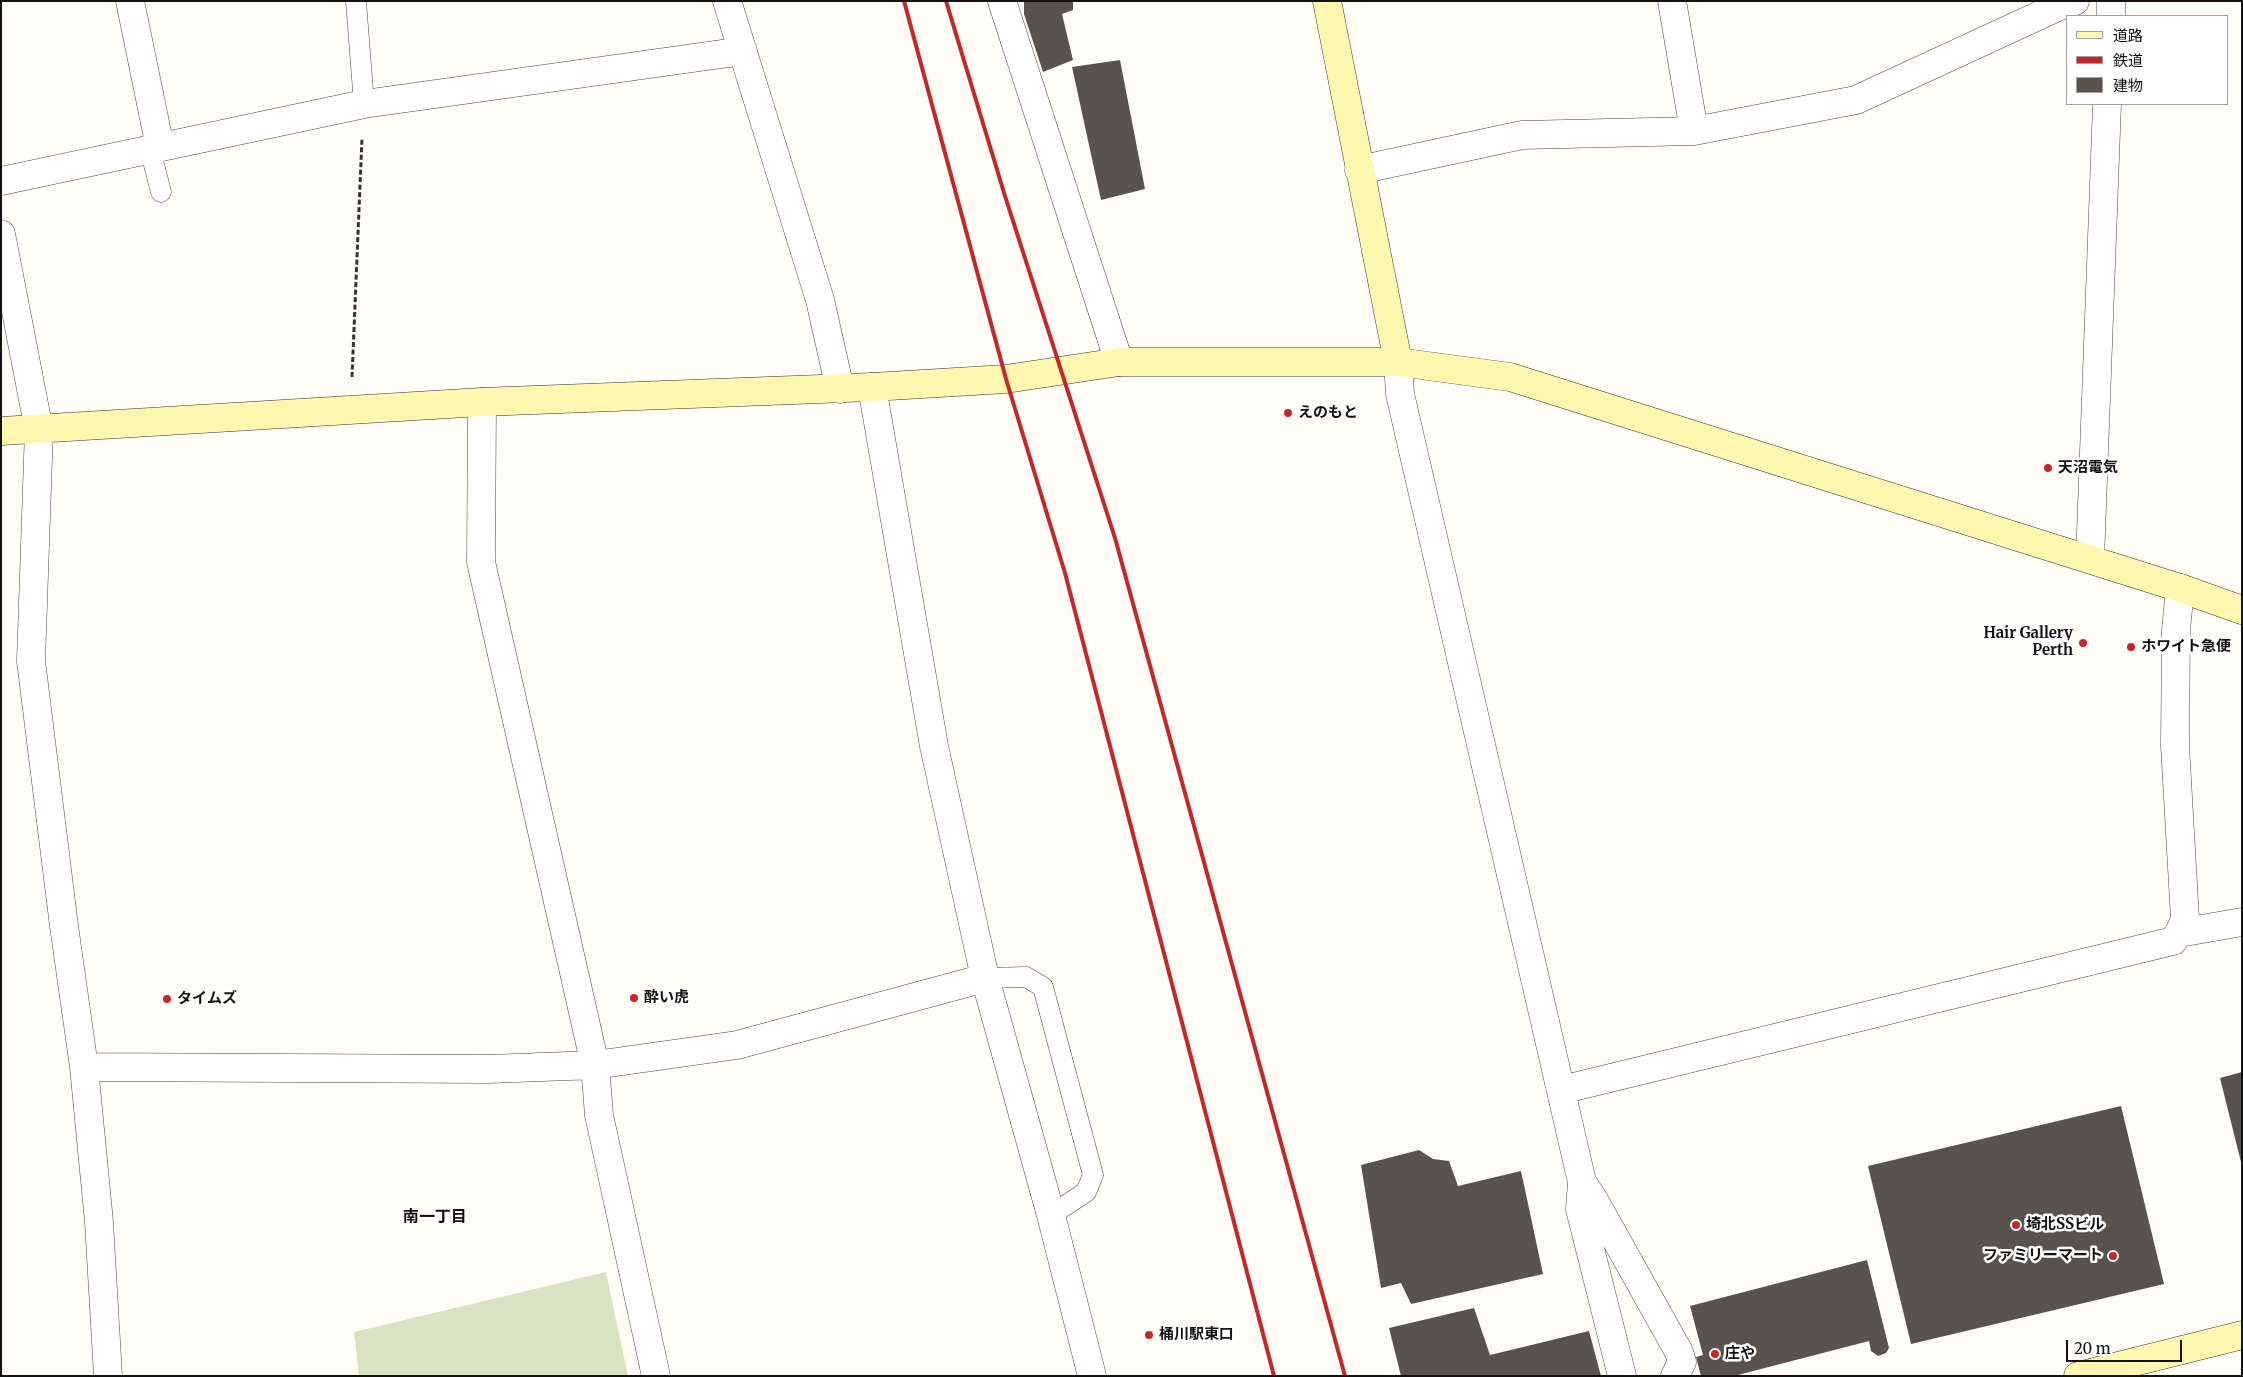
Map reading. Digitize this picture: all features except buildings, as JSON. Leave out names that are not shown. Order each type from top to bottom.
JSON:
[{"type":"street","points":[[130,1],[155,148]]},
{"type":"street","points":[[727,1],[820,300],[840,389]]},
{"type":"street","points":[[1002,1],[1119,362]]},
{"type":"street","points":[[1327,1],[1398,362],[1400,394],[1582,1182],[1678,1352],[1682,1362],[1675,1376]]},
{"type":"street","points":[[1672,1],[1694,130]]},
{"type":"street","points":[[1359,170],[1522,135],[1694,130],[1856,100],[2066,3],[2075,1]]},
{"type":"street","points":[[2111,1],[2111,15]]},
{"type":"street","points":[[1,181],[364,104],[743,51]]},
{"type":"street","points":[[2090,559],[2107,105]]},
{"type":"street","points":[[1,234],[38,430],[31,661],[64,926],[84,1067],[99,1222],[108,1376]]},
{"type":"street","points":[[1,431],[482,402],[872,388],[1006,379],[1119,362],[1398,362],[1510,377],[2090,559],[2242,610]]},
{"type":"street","points":[[872,388],[934,746],[985,978],[1051,1215],[1092,1376]]},
{"type":"street","points":[[482,402],[481,562],[595,1065],[599,1115],[656,1376]]},
{"type":"street","points":[[1561,1090],[2172,940],[2179,933],[2185,919],[2176,746],[2176,630],[2180,588]]},
{"type":"street","points":[[2179,933],[2242,922]]},
{"type":"street","points":[[84,1067],[489,1069],[595,1065],[737,1045],[985,978]]},
{"type":"street","points":[[1582,1182],[1580,1209],[1622,1376]]},
{"type":"street","points":[[2078,1376],[2242,1335]]},
{"type":"lane","points":[[356,1],[364,104]]},
{"type":"lane","points":[[155,148],[160,192]]},
{"type":"lane","points":[[985,978],[1026,977],[1042,987],[1094,1175],[1086,1192],[1051,1215]]},
{"type":"path","points":[[350,410],[364,104]]},
{"type":"green space","points":[[606,1272],[628,1376],[359,1376],[354,1332]]},
{"type":"railway","points":[[904,1],[1006,379],[1065,573],[1274,1376]]},
{"type":"railway","points":[[946,1],[1005,196],[1115,538],[1345,1376]]},
{"type":"place","name":"えのもと","points":[[1288,413]]},
{"type":"place","name":"天沼電気","points":[[2048,468]]},
{"type":"place","name":"Hair Gallery Perth","points":[[2083,643]]},
{"type":"place","name":"ホワイト急便","points":[[2131,647]]},
{"type":"place","name":"酔い虎","points":[[634,998]]},
{"type":"place","name":"タイムズ","points":[[167,999]]},
{"type":"place","name":"埼北SSビル","points":[[2016,1225]]},
{"type":"place","name":"ファミリーマート","points":[[2113,1256]]},
{"type":"place","name":"桶川駅東口","points":[[1149,1335]]},
{"type":"place","name":"庄や","points":[[1715,1354]]},
{"type":"district","name":"南一丁目","points":[[435,1217]]}]
